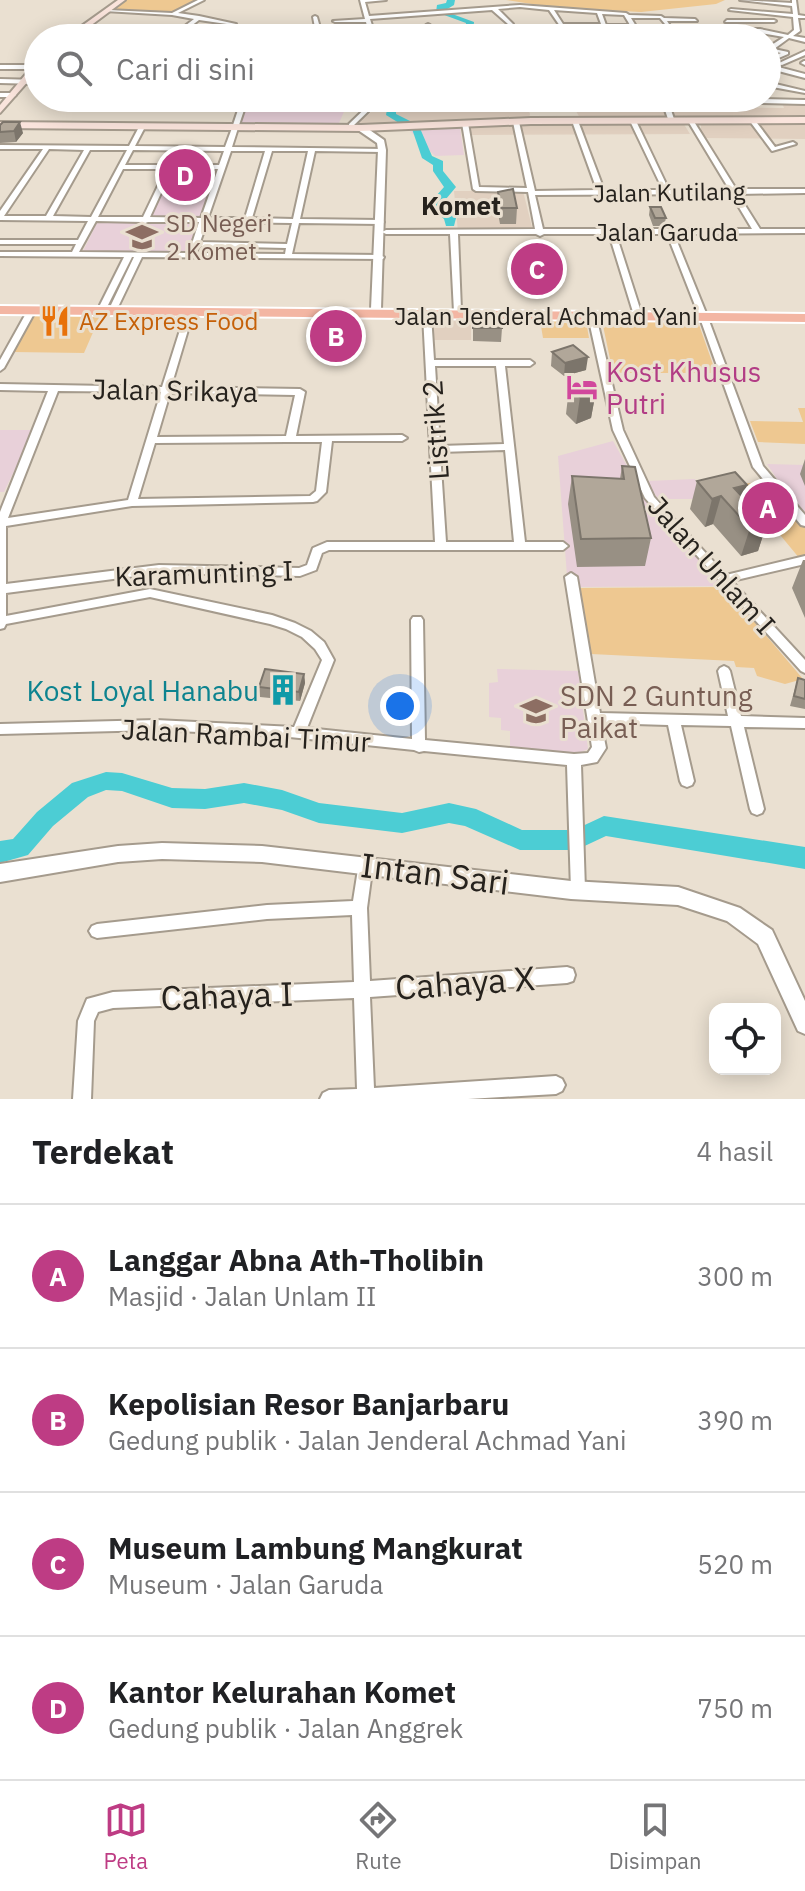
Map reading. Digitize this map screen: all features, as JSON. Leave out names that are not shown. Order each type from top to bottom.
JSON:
[{"type":"highway","name":"Jalan Jenderal Achmad Yani","points":[[0,307],[110,305],[186,311]]},
{"type":"highway","name":"Jalan Jenderal Achmad Yani","points":[[0,307],[32,310],[427,315],[637,312],[703,315]]},
{"type":"highway","name":"Jalan Jenderal Achmad Yani","points":[[294,312],[379,309],[514,313]]},
{"type":"highway","name":"Jalan Jenderal Achmad Yani","points":[[565,313],[592,316],[805,315]]},
{"type":"main road","points":[[89,24],[122,0]]},
{"type":"main road","points":[[0,110],[24,81]]},
{"type":"main road","points":[[614,120],[805,119]]},
{"type":"main road","points":[[88,125],[356,126],[575,120],[805,119]]},
{"type":"main road","points":[[356,126],[575,120]]},
{"type":"main road","points":[[0,124],[162,126]]},
{"type":"street","points":[[172,14],[202,0]]},
{"type":"street","points":[[369,24],[362,0],[384,0]]},
{"type":"street","points":[[727,21],[795,9],[805,1]]},
{"type":"street","points":[[736,4],[795,9]]},
{"type":"street","points":[[729,24],[722,11],[736,4],[795,9],[805,17]]},
{"type":"street","points":[[390,7],[393,17]]},
{"type":"street","points":[[335,21],[492,8],[551,9],[600,15]]},
{"type":"street","points":[[492,8],[506,16],[510,24]]},
{"type":"street","points":[[551,9],[561,24]]},
{"type":"street","points":[[688,9],[698,24]]},
{"type":"street","points":[[795,9],[797,31]]},
{"type":"street","points":[[107,11],[172,14],[234,24]]},
{"type":"street","points":[[600,15],[603,24]]},
{"type":"street","points":[[556,16],[627,15],[695,20]]},
{"type":"street","points":[[627,15],[632,24]]},
{"type":"street","points":[[190,24],[199,17]]},
{"type":"street","points":[[315,17],[317,24]]},
{"type":"street","points":[[663,19],[666,24]]},
{"type":"street","points":[[781,40],[797,31],[805,32]]},
{"type":"street","points":[[781,36],[805,40]]},
{"type":"street","points":[[781,63],[805,53]]},
{"type":"street","points":[[0,67],[24,66]]},
{"type":"street","points":[[781,67],[805,76]]},
{"type":"street","points":[[0,81],[24,81]]},
{"type":"street","points":[[781,87],[804,92]]},
{"type":"street","points":[[0,95],[13,95]]},
{"type":"street","points":[[781,101],[805,102]]},
{"type":"street","points":[[192,255],[240,112]]},
{"type":"street","points":[[368,112],[356,126],[381,142],[386,232],[379,309]]},
{"type":"street","points":[[461,112],[462,123]]},
{"type":"street","points":[[572,112],[601,193]]},
{"type":"street","points":[[669,112],[671,119]]},
{"type":"street","points":[[730,112],[733,119]]},
{"type":"street","points":[[752,120],[770,145],[797,144]]},
{"type":"street","points":[[633,121],[667,192]]},
{"type":"street","points":[[691,121],[758,232]]},
{"type":"street","points":[[516,122],[540,234]]},
{"type":"street","name":"Jalan Kutilang","points":[[462,123],[476,189],[601,193],[805,191]]},
{"type":"street","points":[[74,255],[142,127]]},
{"type":"street","points":[[381,282],[383,127]]},
{"type":"street","points":[[0,147],[382,150]]},
{"type":"street","points":[[0,217],[47,148]]},
{"type":"street","points":[[48,219],[88,148]]},
{"type":"street","points":[[248,221],[269,149]]},
{"type":"street","points":[[288,256],[312,149]]},
{"type":"street","points":[[120,167],[221,167]]},
{"type":"street","points":[[145,221],[170,167]]},
{"type":"street","points":[[0,217],[380,222]]},
{"type":"street","name":"Jalan Garuda","points":[[386,232],[805,231]]},
{"type":"street","points":[[612,233],[637,312]]},
{"type":"street","points":[[670,233],[758,467],[805,522]]},
{"type":"street","points":[[454,234],[457,310]]},
{"type":"street","points":[[0,242],[82,242]]},
{"type":"street","points":[[196,244],[291,246]]},
{"type":"street","points":[[0,254],[380,257]]},
{"type":"street","points":[[110,305],[134,255]]},
{"type":"street","points":[[0,368],[32,310]]},
{"type":"street","points":[[132,503],[167,390],[186,311]]},
{"type":"street","name":"Listrik 2","points":[[427,315],[441,546]]},
{"type":"street","name":"Jalan Unlam I","points":[[592,316],[618,430],[640,481],[663,517],[725,579],[805,668]]},
{"type":"street","points":[[430,363],[530,363]]},
{"type":"street","points":[[500,364],[520,545]]},
{"type":"street","name":"Jalan Srikaya","points":[[0,387],[300,392],[290,440]]},
{"type":"street","points":[[54,388],[1,523],[0,623],[150,593],[168,595],[304,632],[320,644],[328,660],[299,732]]},
{"type":"street","points":[[151,440],[402,438]]},
{"type":"street","points":[[1,523],[132,503],[313,499],[321,492],[327,440]]},
{"type":"street","points":[[437,449],[509,447]]},
{"type":"street","name":"Karamunting I","points":[[2,589],[159,569],[300,572],[312,567],[317,551],[327,546],[563,546]]},
{"type":"street","points":[[725,579],[805,560]]},
{"type":"street","points":[[571,577],[599,754],[574,760],[578,890]]},
{"type":"street","points":[[417,620],[419,747]]},
{"type":"street","points":[[724,671],[757,809]]},
{"type":"street","points":[[594,718],[805,723]]},
{"type":"street","points":[[673,720],[687,781]]},
{"type":"street","name":"Jalan Rambai Timur","points":[[0,729],[156,725],[299,732],[419,747],[574,760]]},
{"type":"street","name":"Intan Sari","points":[[0,873],[65,861],[162,851],[262,854],[366,863],[578,890],[678,896],[733,914],[755,928],[774,949],[805,1024]]},
{"type":"street","points":[[366,863],[359,908],[366,1098]]},
{"type":"street","points":[[97,931],[267,912],[359,908]]},
{"type":"street","name":"Cahaya X","points":[[362,990],[567,975]]},
{"type":"street","name":"Cahaya I","points":[[82,1099],[86,1021],[93,1005],[113,1000],[362,990]]},
{"type":"street","points":[[329,1099],[556,1085]]},
{"type":"shaded area","points":[[123,0],[197,0],[171,14],[109,11]]},
{"type":"shaded area","points":[[506,0],[725,0],[716,4],[641,12],[551,7]]},
{"type":"shaded area","points":[[782,103],[805,104],[805,116],[580,118],[576,112],[781,112],[781,108],[784,108]]},
{"type":"shaded area","points":[[242,112],[344,112],[339,123],[238,123]]},
{"type":"shaded area","points":[[371,112],[530,114],[529,118],[355,125]]},
{"type":"shaded area","points":[[682,121],[690,134],[470,135],[468,124]]},
{"type":"shaded area","points":[[805,123],[805,139],[701,138],[701,124]]},
{"type":"shaded area","points":[[460,128],[464,155],[435,156],[410,131]]},
{"type":"shaded area","points":[[165,181],[213,181],[199,221],[148,220]]},
{"type":"shaded area","points":[[454,191],[523,191],[533,231],[458,232]]},
{"type":"shaded area","name":"SD Negeri 2 Komet","points":[[97,223],[200,223],[190,252],[83,251]]},
{"type":"shaded area","points":[[35,314],[101,314],[84,353],[13,352]]},
{"type":"shaded area","points":[[431,318],[471,319],[471,340],[429,340]]},
{"type":"shaded area","points":[[540,320],[586,321],[589,338],[543,338]]},
{"type":"shaded area","points":[[602,321],[698,322],[716,373],[613,373]]},
{"type":"shaded area","points":[[798,408],[805,408],[805,444],[758,442],[750,421],[803,422]]},
{"type":"shaded area","points":[[0,430],[34,430],[4,492],[0,492]]},
{"type":"shaded area","points":[[613,441],[656,517],[725,586],[577,587],[567,576],[558,456]]},
{"type":"shaded area","points":[[767,464],[805,465],[805,512],[781,485]]},
{"type":"shaded area","points":[[695,479],[702,499],[658,499],[647,481]]},
{"type":"shaded area","points":[[764,482],[805,526],[805,558],[800,559],[738,484]]},
{"type":"shaded area","points":[[725,587],[803,679],[785,684],[757,676],[754,668],[736,667],[734,661],[591,654],[578,588]]},
{"type":"shaded area","name":"SDN 2 Guntung Paikat","points":[[497,669],[578,671],[588,749],[579,753],[510,748],[510,731],[501,730],[501,718],[489,717],[489,683],[498,682]]},
{"type":"building","points":[[3,122],[20,122],[14,131],[0,132]]},
{"type":"building","points":[[513,189],[517,208],[501,208],[498,192]]},
{"type":"building","points":[[650,207],[661,207],[666,218],[655,218]]},
{"type":"building","points":[[473,317],[501,318],[502,328],[473,328]]},
{"type":"building","points":[[573,345],[588,357],[565,363],[552,352]]},
{"type":"building","points":[[585,382],[596,391],[580,397],[569,388]]},
{"type":"building","points":[[622,466],[635,467],[651,538],[581,539],[572,476],[624,479]]},
{"type":"building","points":[[735,472],[747,485],[734,488],[767,523],[750,528],[721,496],[712,499],[697,481]]},
{"type":"building","points":[[766,484],[785,488],[783,498],[764,494]]},
{"type":"building","points":[[265,669],[304,674],[299,692],[259,687]]},
{"type":"building","points":[[798,678],[805,680],[805,699],[794,696]]},
{"type":"waterway","points":[[451,0],[450,5],[440,7],[440,12],[470,24]]},
{"type":"waterway","points":[[391,112],[391,115],[408,124]]},
{"type":"waterway","points":[[415,128],[427,158],[439,163],[438,171],[450,187],[434,205],[450,218],[450,223]]},
{"type":"waterway","points":[[0,852],[20,848],[45,819],[80,790],[106,781],[122,782],[172,798],[205,799],[244,793],[282,800],[319,813],[402,823],[449,813],[468,816],[520,840],[576,840],[604,826],[805,858]]},
{"type":"place","name":"Kantor Kelurahan Komet","points":[[185,175]]},
{"type":"place","name":"SD Negeri 2 Komet","points":[[142,237]]},
{"type":"place","name":"Museum Lambung Mangkurat","points":[[537,269]]},
{"type":"place","name":"AZ Express Food","points":[[55,321]]},
{"type":"place","name":"Kepolisian Resor Banjarbaru","points":[[336,336]]},
{"type":"place","name":"Kost Khusus Putri","points":[[582,387]]},
{"type":"place","name":"Langgar Abna Ath-Tholibin","points":[[768,508]]},
{"type":"place","name":"Kost Loyal Hanabu","points":[[283,690]]},
{"type":"place","name":"SDN 2 Guntung Paikat","points":[[536,711]]},
{"type":"district","name":"Komet","points":[[461,205]]}]
